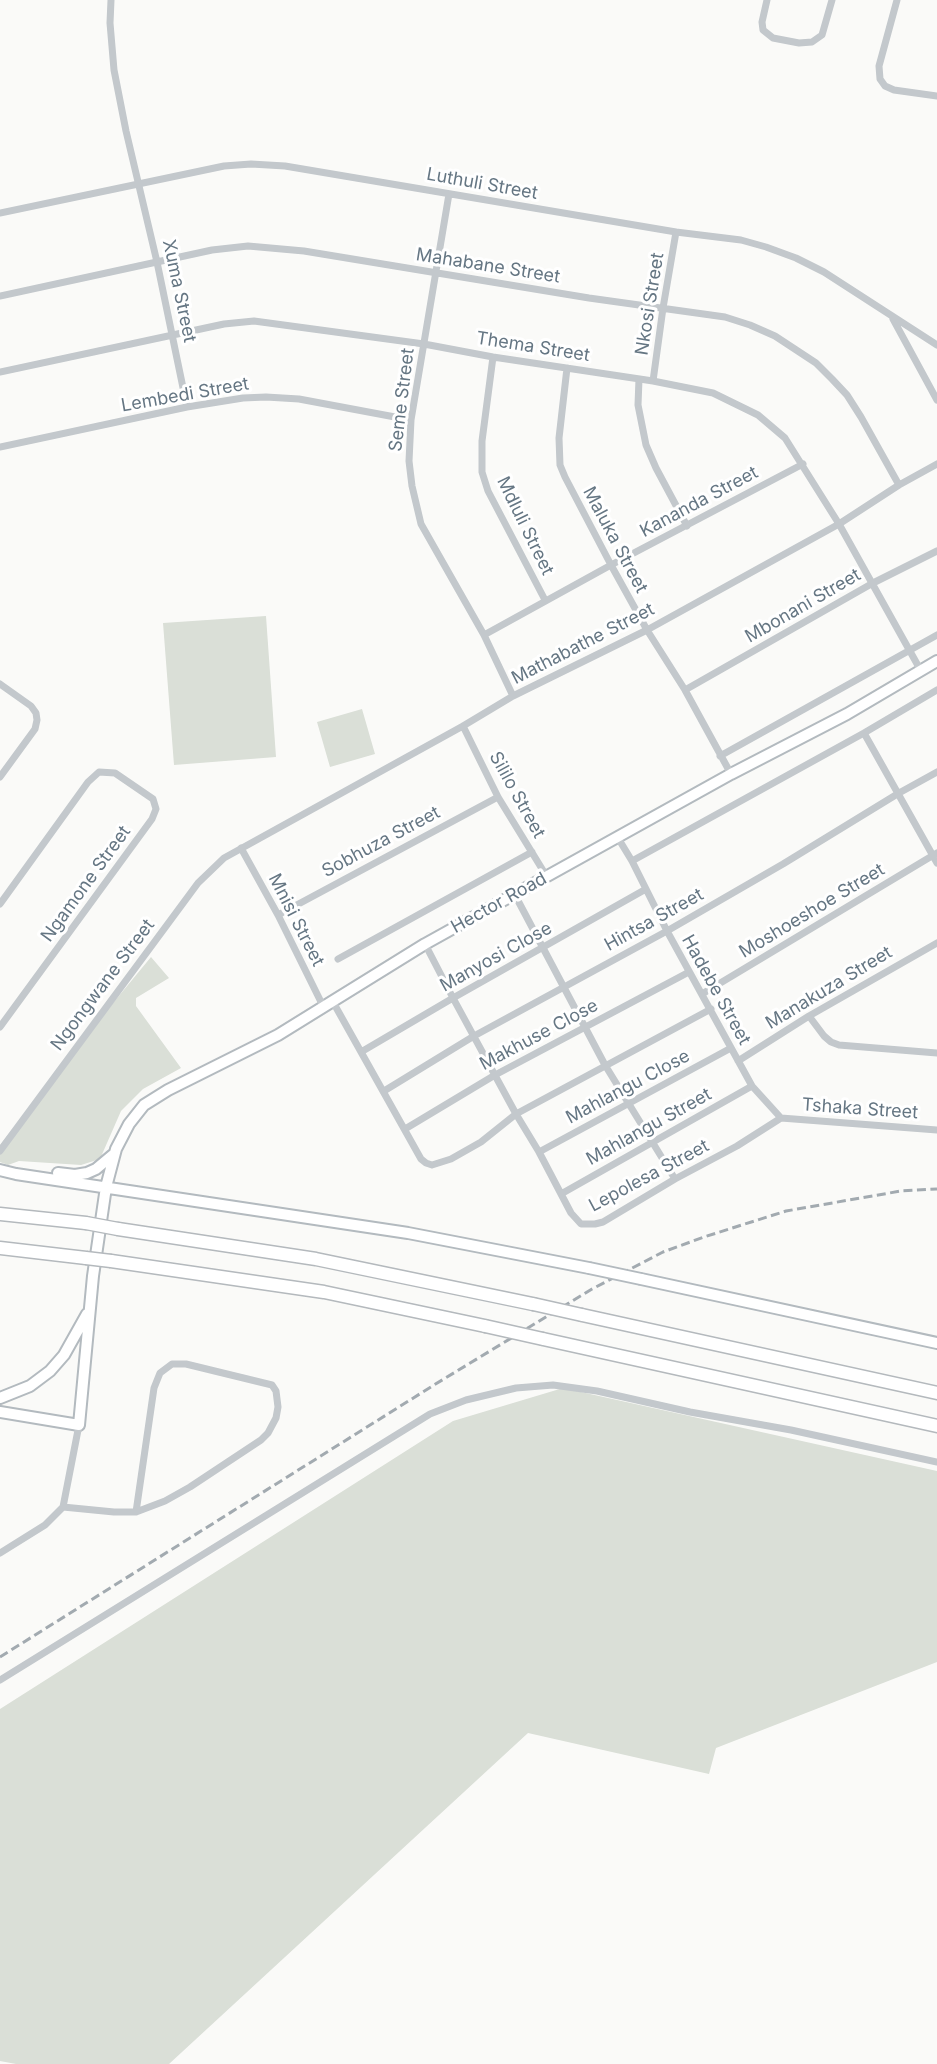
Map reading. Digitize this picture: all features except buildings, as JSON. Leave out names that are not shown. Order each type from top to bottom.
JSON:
[{"type":"highway","points":[[0,1214],[86,1223],[316,1259],[937,1393]]},
{"type":"highway","points":[[0,1248],[324,1292],[937,1426]]},
{"type":"main road","name":"Hector Road","points":[[79,1425],[106,1187],[114,1154],[129,1124],[144,1105],[168,1090],[278,1035],[425,944],[731,774],[847,714],[937,662]]},
{"type":"main road","points":[[16,1174],[36,1171],[82,1175],[96,1169],[114,1154]]},
{"type":"main road","points":[[0,1170],[408,1233],[589,1268],[937,1343]]},
{"type":"main road","points":[[0,1398],[30,1386],[50,1371],[70,1346],[91,1306]]},
{"type":"main road","points":[[0,1412],[79,1425]]},
{"type":"street","points":[[111,0],[110,22],[114,70],[139,182]]},
{"type":"street","points":[[767,0],[762,22],[765,33],[773,38],[800,43],[812,42],[822,35],[832,0]]},
{"type":"street","points":[[897,0],[879,66],[880,79],[885,86],[894,90],[937,96]]},
{"type":"street","name":"Luthuli Street","points":[[0,213],[205,169],[251,164],[285,166],[676,232],[741,240],[796,258],[824,272],[937,345]]},
{"type":"street","name":"Xuma Street","points":[[139,182],[187,407]]},
{"type":"street","name":"Seme Street","points":[[449,194],[411,420],[409,461],[412,486],[421,524],[483,635],[513,696]]},
{"type":"street","name":"Nkosi Street","points":[[653,381],[676,232]]},
{"type":"street","name":"Mahabane Street","points":[[0,296],[220,248],[258,247],[304,251],[725,317],[775,336],[816,363],[847,395],[899,485]]},
{"type":"street","points":[[892,317],[937,400]]},
{"type":"street","name":"Thema Street","points":[[0,372],[232,322],[254,321],[424,344],[653,381],[713,393],[758,415],[785,438],[839,524],[921,671]]},
{"type":"street","name":"Mdluli Street","points":[[494,357],[482,441],[482,472],[488,491],[545,600]]},
{"type":"street","name":"Maluka Street","points":[[567,368],[559,438],[560,465],[611,565],[647,630],[685,690],[731,774]]},
{"type":"street","name":"Nkosi Street","points":[[639,379],[638,405],[646,445],[687,526]]},
{"type":"street","name":"Lembedi Street","points":[[0,447],[187,407],[243,398],[283,398],[411,420]]},
{"type":"street","name":"Kananda Street","points":[[483,635],[803,464]]},
{"type":"street","name":"Mathabathe Street","points":[[241,848],[513,696],[647,630],[839,524],[899,485],[937,464]]},
{"type":"street","name":"Mbonani Street","points":[[685,690],[873,583],[937,551]]},
{"type":"street","points":[[720,756],[937,635]]},
{"type":"street","points":[[0,684],[31,706],[38,720],[35,729],[0,777]]},
{"type":"street","points":[[632,861],[864,733],[937,690]]},
{"type":"street","name":"Sililo Street","points":[[463,726],[498,797],[547,877]]},
{"type":"street","points":[[864,733],[935,854],[937,863]]},
{"type":"street","name":"Ngamone Street","points":[[0,904],[88,782],[99,772],[116,773],[150,795],[155,804],[155,814],[0,1027]]},
{"type":"street","name":"Hintsa Street","points":[[384,1091],[474,1036],[667,931],[937,772]]},
{"type":"street","name":"Sobhuza Street","points":[[278,915],[498,797]]},
{"type":"street","name":"Hadebe Street","points":[[618,838],[752,1086],[781,1118]]},
{"type":"street","name":"Mnisi Street","points":[[241,848],[328,1005]]},
{"type":"street","name":"Ngongwane Street","points":[[0,1151],[198,883],[214,866],[241,848]]},
{"type":"street","name":"Hector Road","points":[[339,959],[532,852]]},
{"type":"street","name":"Moshoeshoe Street","points":[[702,994],[935,854]]},
{"type":"street","name":"Manyosi Close","points":[[361,1052],[646,889]]},
{"type":"street","points":[[514,895],[605,1065],[630,1102],[675,1179]]},
{"type":"street","name":"Manakuza Street","points":[[738,1061],[809,1016],[937,943]]},
{"type":"street","name":"Lepolesa Street","points":[[425,944],[516,1114],[575,1219],[581,1224],[596,1224],[748,1140],[781,1118]]},
{"type":"street","name":"Makhuse Close","points":[[405,1129],[495,1075],[689,972]]},
{"type":"street","points":[[328,1005],[361,1052],[421,1159],[432,1165],[451,1159],[481,1142],[516,1114],[711,1009]]},
{"type":"street","points":[[809,1016],[824,1036],[839,1045],[937,1053]]},
{"type":"street","name":"Mahlangu Close","points":[[539,1152],[731,1048]]},
{"type":"street","name":"Mahlangu Street","points":[[561,1194],[752,1086]]},
{"type":"street","name":"Tshaka Street","points":[[781,1118],[937,1130]]},
{"type":"street","points":[[63,1507],[136,1512],[173,1497],[261,1440],[272,1426],[278,1407],[276,1391],[272,1385],[186,1364],[172,1364],[160,1373],[154,1388],[136,1512]]},
{"type":"street","points":[[0,1680],[430,1414],[466,1400],[516,1388],[553,1385],[597,1391],[690,1412],[791,1430],[937,1461]]},
{"type":"street","points":[[0,1553],[45,1525],[63,1507],[79,1425]]},
{"type":"shaded area","points":[[266,616],[276,757],[174,765],[163,623]]},
{"type":"shaded area","points":[[362,709],[375,754],[330,767],[317,722]]},
{"type":"shaded area","points":[[151,957],[169,978],[136,998],[136,1006],[181,1068],[143,1089],[121,1111],[100,1159],[81,1165],[19,1161],[8,1165],[0,1162],[0,1145]]},
{"type":"shaded area","points":[[563,1388],[937,1471],[937,1662],[716,1748],[709,1774],[528,1733],[169,2064],[16,2064],[0,2061],[0,1709],[453,1421]]},
{"type":"railway","points":[[0,1657],[434,1385],[592,1289],[663,1252],[786,1211],[901,1191],[937,1189]]}]
